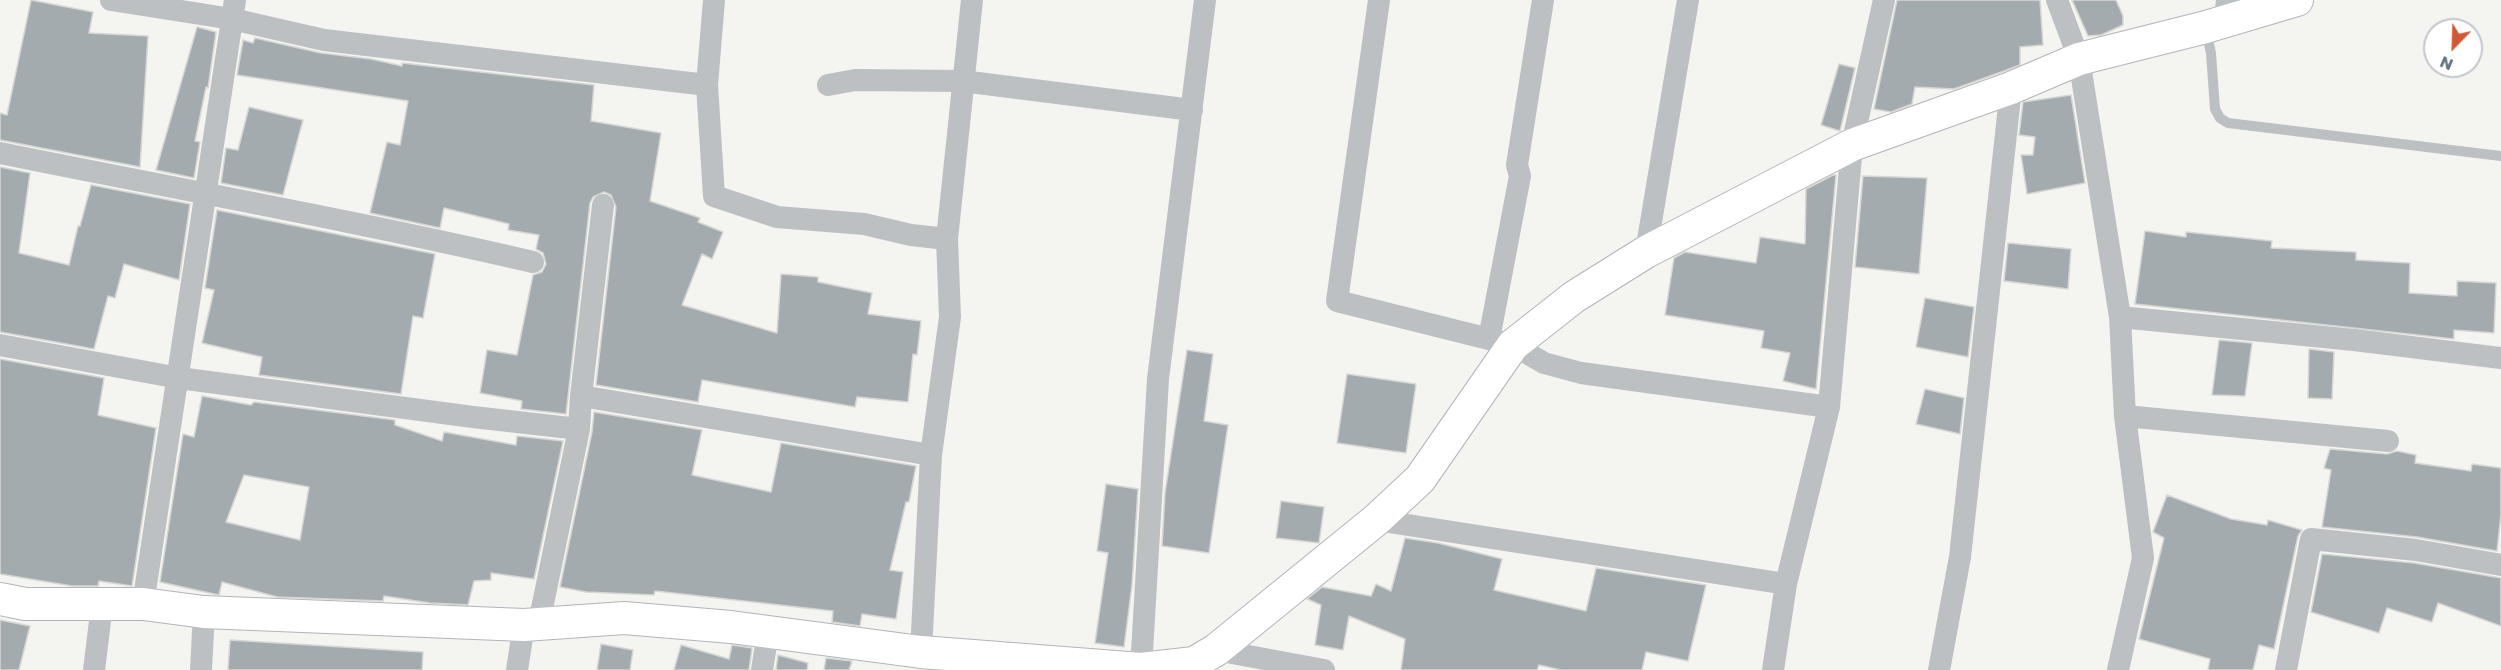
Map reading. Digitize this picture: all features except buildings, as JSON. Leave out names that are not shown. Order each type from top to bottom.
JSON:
[{"type":"street","points":[[111,0],[233,9],[324,40],[707,85]]},
{"type":"street","points":[[714,0],[707,85],[714,196],[777,218],[864,224],[911,235],[947,239]]},
{"type":"street","points":[[921,652],[932,455],[950,317],[947,239],[972,0]]},
{"type":"street","points":[[1141,669],[1158,379],[1204,0]]},
{"type":"street","points":[[1379,0],[1337,301],[1501,342],[1544,363],[1581,373],[1829,407]]},
{"type":"street","points":[[0,599],[25,604],[143,604],[204,612],[531,624],[624,618],[768,632],[921,652],[1141,669],[1194,663],[1216,650],[1377,520],[1420,479],[1501,342],[1520,176],[1517,165],[1543,0]]},
{"type":"street","points":[[1646,252],[1688,0]]},
{"type":"street","points":[[1773,670],[1786,585],[1829,407],[1852,145],[1884,0]]},
{"type":"street","points":[[2057,0],[2079,59],[2120,317],[2126,416],[2143,558],[2118,670]]},
{"type":"street","points":[[1501,342],[1646,252],[1852,145],[2011,88],[2079,59],[2219,16],[2297,0]]},
{"type":"street","points":[[143,604],[233,9]]},
{"type":"street","points":[[828,85],[855,80],[962,81],[1192,110]]},
{"type":"street","points":[[1939,670],[1960,557],[2011,88]]},
{"type":"street","points":[[0,153],[205,195],[391,229],[533,262]]},
{"type":"street","points":[[518,670],[579,429],[603,205]]},
{"type":"street","points":[[2120,317],[2354,340],[2501,358]]},
{"type":"street","points":[[0,345],[179,378],[461,416],[579,429]]},
{"type":"street","points":[[581,396],[932,455]]},
{"type":"street","points":[[2126,416],[2388,441]]},
{"type":"street","points":[[1377,520],[1786,585]]},
{"type":"street","points":[[2286,670],[2311,539],[2416,550],[2501,565]]},
{"type":"street","points":[[94,670],[102,605]]},
{"type":"street","points":[[201,670],[204,612]]},
{"type":"street","points":[[762,670],[768,632]]},
{"type":"street","points":[[1216,650],[1293,667],[1323,670]]},
{"type":"lane","points":[[2219,16],[2211,53],[2214,109],[2220,118],[2228,123],[2501,156]]}]
